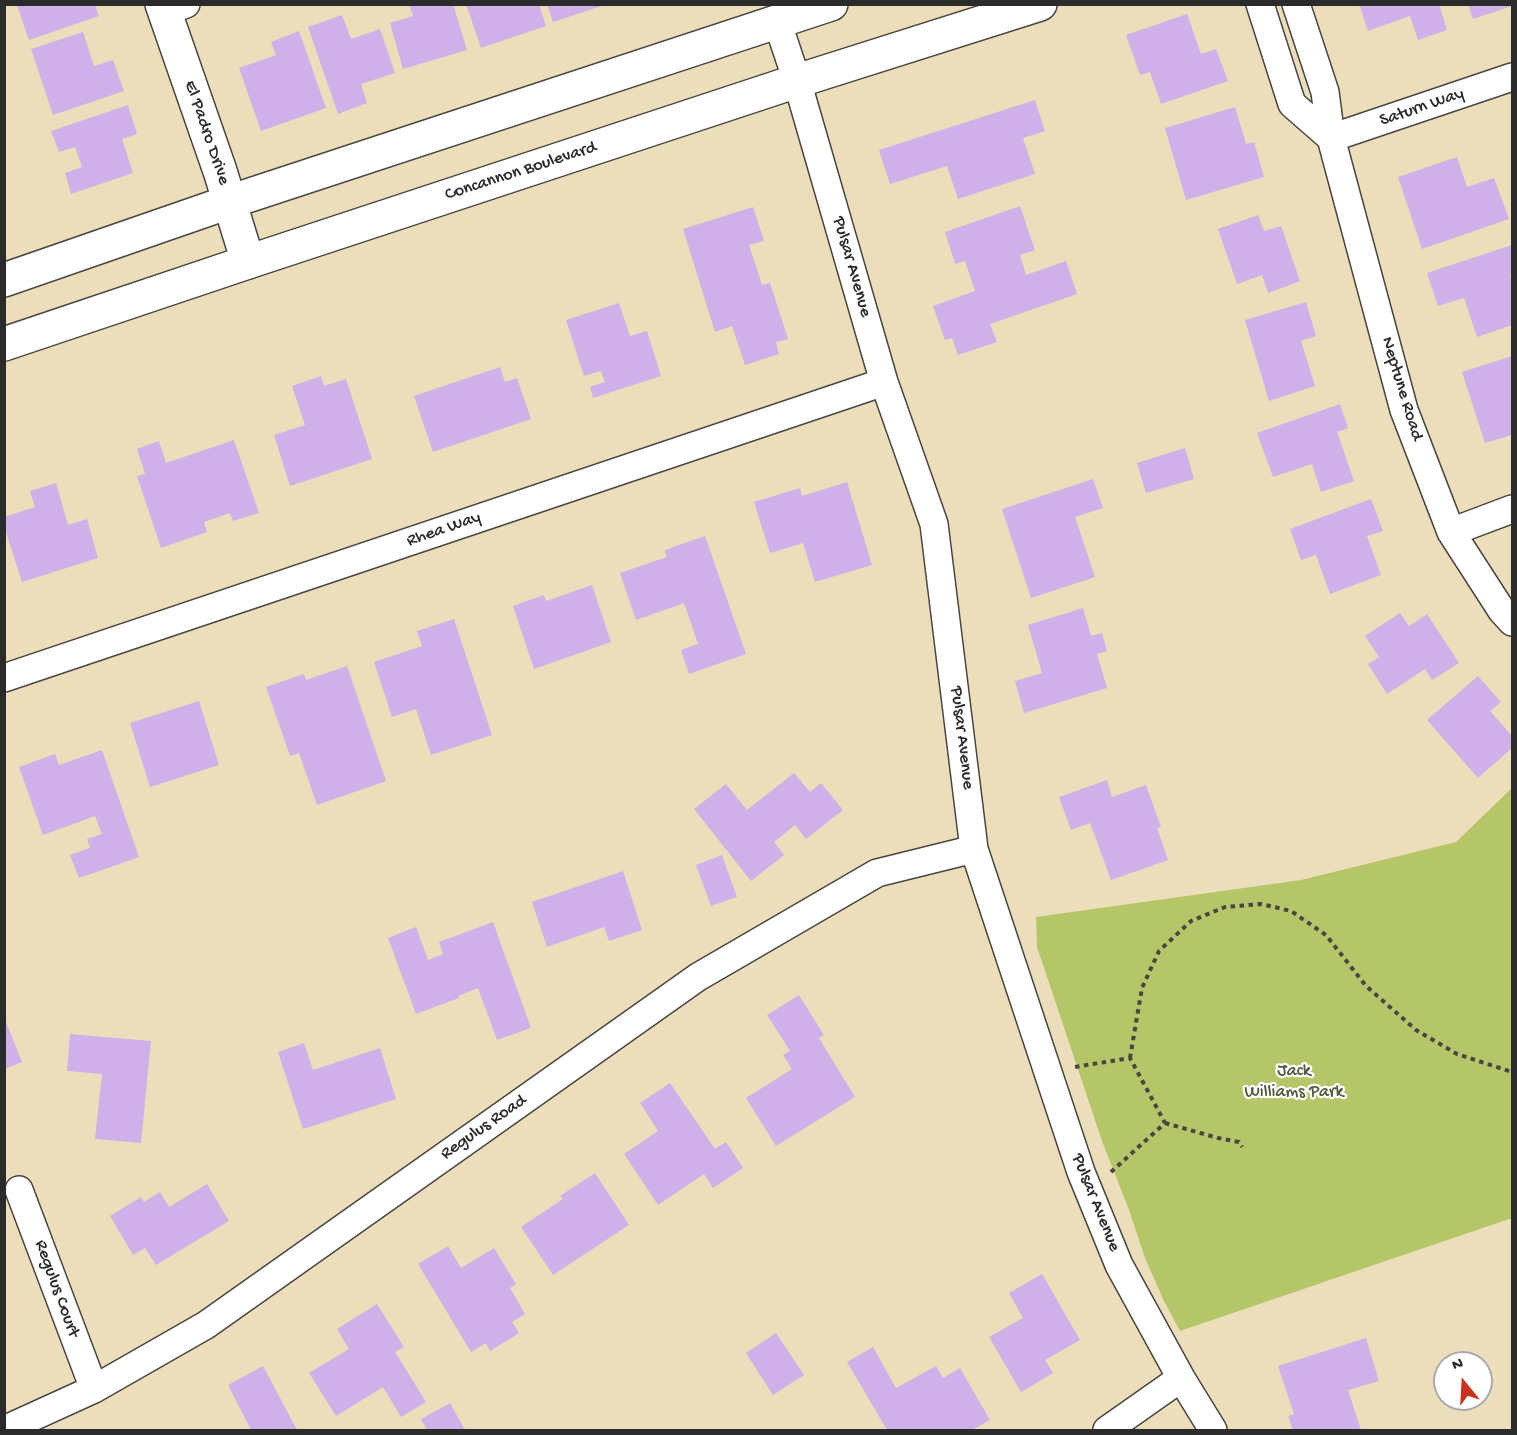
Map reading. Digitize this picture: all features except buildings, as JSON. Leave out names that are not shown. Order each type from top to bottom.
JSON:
[{"type":"main road","points":[[4,280],[229,202],[831,4]]},
{"type":"main road","name":"Concannon Boulevard","points":[[4,344],[797,81],[1040,4]]},
{"type":"main road","name":"El Padro Drive","points":[[171,7],[248,262]]},
{"type":"street","points":[[1260,4],[1292,104],[1331,138]]},
{"type":"street","name":"Neptune Road","points":[[1296,4],[1325,92],[1331,138],[1404,410],[1451,532],[1502,611],[1512,622]]},
{"type":"street","name":"Pulsar Avenue","points":[[777,21],[797,81],[884,382],[934,524],[974,849],[1081,1172],[1119,1265],[1181,1378],[1214,1431]]},
{"type":"street","name":"Saturn Way","points":[[1331,138],[1512,77]]},
{"type":"street","name":"Rhea Way","points":[[4,678],[884,382]]},
{"type":"street","points":[[1451,532],[1512,508]]},
{"type":"street","name":"Regulus Road","points":[[4,1431],[94,1389],[206,1325],[698,977],[878,873],[974,849]]},
{"type":"street","name":"Regulus Court","points":[[19,1190],[94,1389]]},
{"type":"street","points":[[1107,1431],[1181,1378]]},
{"type":"path","points":[[1242,1148],[1239,1142],[1165,1123],[1130,1058],[1142,988],[1159,951],[1191,921],[1225,907],[1261,904],[1291,911],[1326,935],[1366,986],[1416,1030],[1457,1054],[1512,1072]]},
{"type":"path","points":[[1074,1067],[1130,1058]]},
{"type":"path","points":[[1111,1172],[1165,1123]]},
{"type":"green space","name":"Jack Williams Park","points":[[1512,788],[1512,1218],[1180,1331],[1145,1258],[1102,1141],[1037,947],[1036,917],[1301,880],[1456,842]]}]
